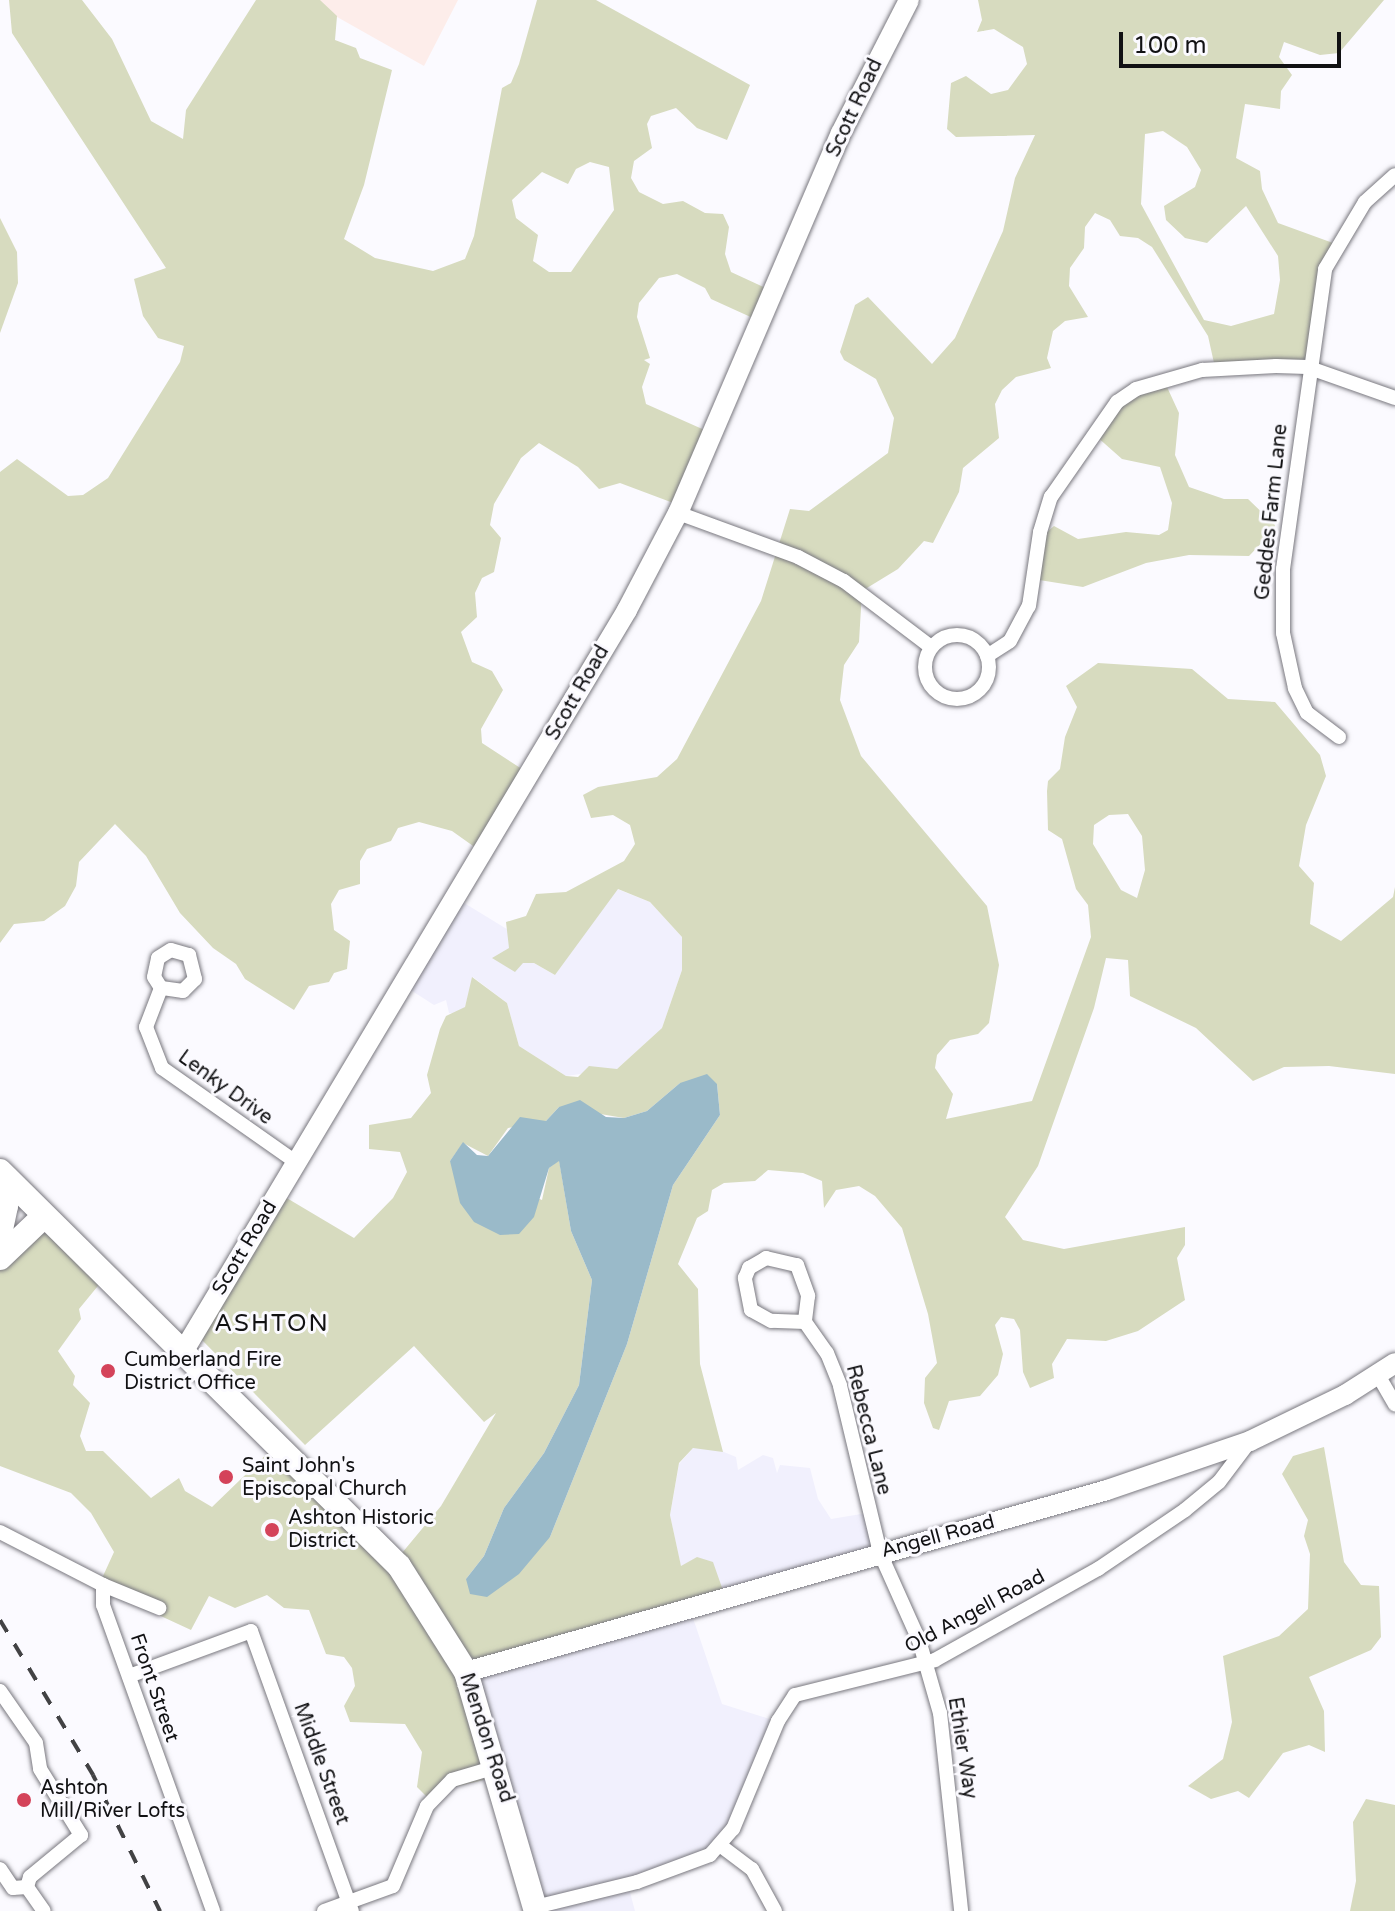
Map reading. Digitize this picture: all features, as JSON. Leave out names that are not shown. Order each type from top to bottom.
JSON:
[{"type":"main road","name":"Mendon Road","points":[[0,1171],[43,1217],[399,1566],[466,1672],[536,1909]]},
{"type":"main road","points":[[0,1181],[6,1206],[0,1234]]},
{"type":"main road","points":[[0,1258],[43,1217]]},
{"type":"street","name":"Scott Road","points":[[183,1352],[460,895],[678,513],[841,133],[909,0]]},
{"type":"street","name":"Geddes Farm Lane","points":[[1339,737],[1307,713],[1288,665],[1283,633],[1283,569],[1317,305],[1334,247],[1365,202],[1395,175]]},
{"type":"street","points":[[987,656],[1021,626],[1051,497],[1117,402],[1136,389],[1202,370],[1307,367],[1395,398]]},
{"type":"street","points":[[678,513],[798,557],[844,581],[931,647]]},
{"type":"street","points":[[955,635],[980,645],[987,656],[989,671],[973,694],[944,696],[925,675],[931,647],[955,635]]},
{"type":"street","name":"Lenky Drive","points":[[161,988],[146,1027],[162,1068],[297,1163]]},
{"type":"street","points":[[766,1258],[797,1265],[808,1296],[805,1322],[757,1316],[745,1291],[749,1268],[766,1258]]},
{"type":"street","name":"Rebecca Lane","points":[[805,1322],[827,1353],[840,1386],[880,1553]]},
{"type":"street","name":"Angell Road","points":[[466,1672],[1107,1490],[1250,1441],[1378,1375],[1395,1363]]},
{"type":"street","points":[[1378,1375],[1395,1405]]},
{"type":"street","name":"Old Angell Road","points":[[721,1846],[795,1695],[925,1664],[1098,1569],[1185,1510],[1219,1482],[1250,1441]]},
{"type":"street","points":[[0,1532],[103,1585],[159,1608]]},
{"type":"street","name":"Ethier Way","points":[[880,1553],[910,1616],[944,1741],[961,1911]]},
{"type":"street","name":"Front Street","points":[[103,1585],[103,1605],[213,1911]]},
{"type":"street","name":"Middle Street","points":[[129,1676],[251,1631],[351,1906]]},
{"type":"street","points":[[0,1691],[36,1743],[40,1769],[81,1835],[40,1868],[27,1887]]},
{"type":"street","points":[[324,1911],[351,1906],[393,1886],[417,1821],[452,1780],[496,1767]]},
{"type":"street","points":[[536,1909],[695,1863],[721,1846],[752,1869],[775,1911]]},
{"type":"street","points":[[0,1869],[13,1888],[27,1887]]},
{"type":"street","points":[[27,1887],[44,1911]]},
{"type":"shaded area","points":[[307,0],[458,0],[424,66]]},
{"type":"shaded area","points":[[617,889],[650,902],[682,937],[682,970],[662,1028],[617,1069],[566,1076],[519,1046],[507,1003],[473,977],[465,1007],[456,1014],[449,1013],[446,1000],[434,1005],[409,989],[456,898],[510,931],[509,948],[523,963],[534,963],[555,975]]},
{"type":"shaded area","points":[[712,1447],[736,1457],[738,1470],[763,1455],[773,1458],[777,1473],[780,1465],[810,1468],[818,1499],[831,1519],[867,1513],[878,1556],[734,1598],[690,1564],[681,1567],[670,1515],[679,1464],[693,1448]]},
{"type":"shaded area","points":[[693,1618],[722,1704],[776,1721],[721,1845],[628,1885],[635,1911],[536,1911],[467,1667]]},
{"type":"green space","points":[[9,0],[82,0],[112,39],[151,121],[183,139],[186,110],[256,0],[320,0],[337,16],[335,40],[356,48],[360,58],[392,70],[364,185],[344,239],[375,258],[433,271],[465,259],[474,236],[502,88],[511,83],[519,64],[537,0],[596,0],[750,85],[727,140],[697,128],[676,108],[651,116],[647,124],[652,148],[634,161],[631,178],[639,192],[663,204],[683,201],[705,213],[723,214],[729,227],[725,254],[731,272],[768,289],[755,319],[711,299],[705,288],[677,274],[659,278],[639,303],[637,317],[650,358],[644,360],[650,364],[642,387],[646,404],[709,432],[676,504],[620,483],[599,489],[578,467],[539,443],[521,458],[494,504],[490,525],[501,538],[494,572],[482,578],[475,593],[477,617],[461,632],[472,662],[492,671],[503,690],[481,729],[482,743],[528,773],[483,853],[452,831],[419,822],[398,828],[391,841],[367,849],[360,861],[360,884],[339,890],[331,904],[334,930],[350,941],[347,969],[334,973],[329,982],[309,986],[294,1010],[245,979],[236,964],[213,948],[180,913],[146,856],[115,824],[79,862],[76,886],[65,906],[44,921],[14,924],[0,943],[0,472],[17,459],[68,496],[83,495],[108,478],[180,362],[184,346],[158,338],[143,316],[134,279],[166,268],[12,33]],"holes":[[[590,162],[609,167],[614,210],[571,272],[549,272],[533,261],[538,235],[516,218],[512,200],[542,172],[568,184],[576,169]]]},
{"type":"green space","points":[[978,0],[1384,0],[1339,53],[1320,55],[1284,42],[1279,57],[1292,75],[1281,91],[1280,109],[1245,104],[1236,158],[1260,171],[1262,189],[1278,223],[1333,243],[1308,368],[1216,372],[1208,336],[1152,247],[1138,238],[1120,236],[1110,220],[1095,213],[1085,227],[1084,248],[1070,268],[1069,286],[1088,317],[1065,321],[1053,331],[1047,358],[1051,368],[1016,377],[1002,390],[995,404],[999,438],[963,468],[959,492],[933,543],[924,541],[898,569],[862,591],[859,642],[844,665],[840,700],[861,756],[987,906],[999,965],[989,1023],[978,1034],[950,1040],[937,1055],[935,1068],[953,1094],[946,1119],[1032,1101],[1091,937],[1088,905],[1076,889],[1062,839],[1048,830],[1047,791],[1048,781],[1060,769],[1065,737],[1077,707],[1066,686],[1098,663],[1192,669],[1228,699],[1275,702],[1320,755],[1326,776],[1306,825],[1299,866],[1314,883],[1310,924],[1341,941],[1393,897],[1395,887],[1395,1074],[1329,1066],[1284,1067],[1253,1081],[1196,1028],[1130,996],[1128,960],[1106,958],[1094,1008],[1038,1166],[1005,1217],[1023,1240],[1064,1249],[1185,1227],[1185,1245],[1177,1258],[1185,1300],[1138,1331],[1106,1341],[1067,1339],[1052,1364],[1054,1378],[1030,1388],[1023,1372],[1020,1330],[1014,1319],[1001,1317],[995,1325],[1003,1354],[998,1375],[980,1396],[949,1401],[939,1430],[933,1428],[924,1403],[925,1378],[937,1363],[928,1314],[902,1228],[875,1196],[859,1186],[836,1190],[824,1208],[822,1181],[803,1173],[768,1170],[755,1181],[724,1183],[712,1190],[708,1211],[697,1218],[678,1264],[698,1289],[700,1364],[723,1452],[693,1448],[679,1463],[670,1515],[681,1566],[697,1557],[713,1562],[726,1599],[467,1667],[496,1777],[455,1787],[433,1803],[417,1787],[422,1752],[405,1724],[350,1722],[344,1706],[355,1686],[352,1668],[344,1657],[326,1654],[309,1610],[284,1608],[267,1595],[235,1608],[209,1596],[191,1630],[98,1587],[114,1552],[91,1513],[71,1493],[0,1466],[0,1266],[52,1227],[102,1281],[79,1309],[81,1319],[58,1351],[75,1376],[73,1385],[90,1403],[80,1436],[86,1451],[103,1451],[151,1498],[179,1478],[185,1491],[212,1507],[275,1446],[392,1565],[441,1506],[496,1413],[484,1422],[414,1346],[305,1445],[202,1340],[285,1197],[354,1238],[393,1198],[407,1172],[400,1152],[369,1149],[369,1125],[411,1118],[431,1093],[427,1075],[440,1029],[446,1016],[465,1007],[472,977],[507,1003],[519,1046],[566,1076],[578,1077],[589,1066],[617,1069],[662,1028],[682,970],[682,937],[650,902],[618,889],[555,975],[534,963],[523,963],[515,972],[492,958],[509,948],[506,922],[526,916],[536,894],[566,892],[624,861],[635,844],[630,825],[613,815],[591,818],[583,795],[598,787],[657,777],[677,759],[761,601],[790,509],[809,511],[888,453],[894,418],[876,379],[844,360],[840,352],[855,305],[868,297],[932,364],[955,338],[1003,231],[1015,178],[1035,135],[956,137],[947,129],[951,83],[966,76],[991,94],[1008,90],[1027,64],[1023,47],[994,29],[977,32],[982,20]],"holes":[[[1163,131],[1187,147],[1201,170],[1195,187],[1164,206],[1166,220],[1185,238],[1207,243],[1246,206],[1278,256],[1280,280],[1274,314],[1231,326],[1204,320],[1141,204],[1145,134]],[[1128,814],[1142,836],[1145,870],[1137,898],[1121,890],[1093,844],[1094,825],[1109,815]],[[680,1083],[717,1084],[720,1115],[673,1185],[627,1344],[550,1537],[466,1579],[484,1556],[504,1508],[544,1453],[579,1385],[592,1280],[571,1231],[559,1160],[549,1168],[542,1200],[450,1161],[463,1143],[488,1156],[508,1128],[546,1121],[559,1107],[624,1118],[647,1111]]]},
{"type":"green space","points":[[0,218],[17,252],[18,283],[0,333]]},
{"type":"green space","points":[[1167,387],[1179,413],[1175,455],[1189,487],[1224,499],[1248,499],[1275,525],[1273,531],[1249,556],[1189,555],[1146,563],[1083,587],[1033,579],[1039,539],[1054,526],[1078,539],[1126,532],[1159,535],[1168,530],[1172,503],[1160,467],[1122,459],[1096,436],[1115,409],[1139,392]]},
{"type":"green space","points":[[1324,1447],[1344,1562],[1361,1585],[1379,1586],[1381,1637],[1371,1650],[1309,1677],[1324,1711],[1325,1752],[1309,1745],[1283,1753],[1249,1798],[1238,1791],[1211,1799],[1188,1786],[1223,1759],[1232,1722],[1223,1656],[1279,1636],[1308,1609],[1310,1554],[1304,1536],[1308,1520],[1282,1474],[1293,1456]]},
{"type":"green space","points":[[1366,1799],[1395,1805],[1395,1911],[1350,1911],[1356,1881],[1353,1822]]},
{"type":"water","points":[[707,1074],[717,1084],[720,1115],[673,1185],[627,1344],[550,1537],[519,1574],[487,1597],[470,1594],[466,1579],[484,1556],[504,1508],[544,1453],[579,1385],[592,1280],[571,1231],[559,1161],[549,1168],[534,1217],[519,1234],[500,1235],[474,1222],[460,1203],[450,1161],[463,1142],[477,1155],[488,1156],[520,1117],[546,1121],[559,1107],[580,1100],[606,1117],[624,1118],[647,1111],[680,1083]]},
{"type":"railway","points":[[0,1620],[93,1775],[160,1911]]},
{"type":"place","name":"Cumberland Fire District Office","points":[[108,1371]]},
{"type":"place","name":"Saint John's Episcopal Church","points":[[226,1477]]},
{"type":"place","name":"Ashton Historic District","points":[[272,1530]]},
{"type":"place","name":"Ashton Mill/River Lofts","points":[[24,1800]]},
{"type":"district","name":"ASHTON","points":[[272,1324]]}]
